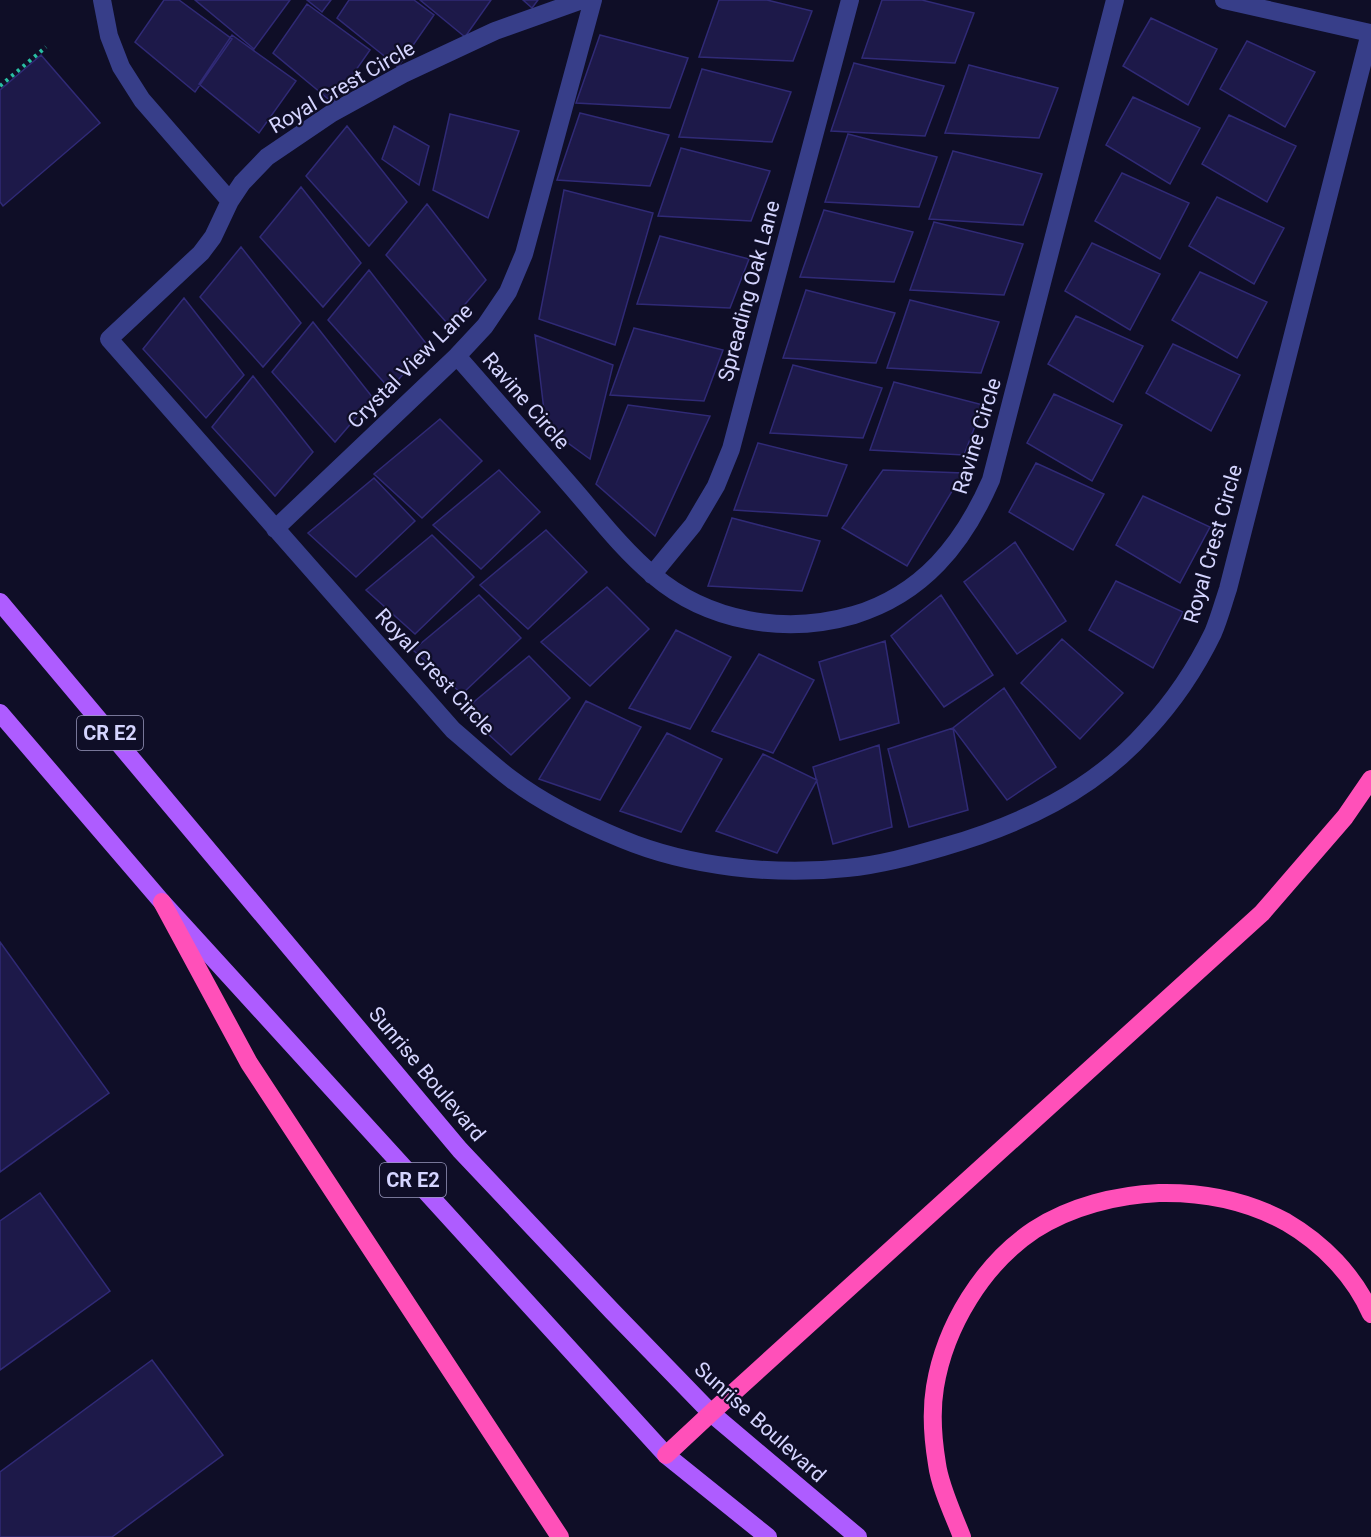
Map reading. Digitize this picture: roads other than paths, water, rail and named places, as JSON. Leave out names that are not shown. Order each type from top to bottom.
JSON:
[{"type":"highway","points":[[666,1455],[1262,913],[1345,817],[1371,779]]},
{"type":"highway","points":[[162,902],[249,1063],[560,1537]]},
{"type":"highway","points":[[962,1537],[937,1466],[934,1432],[935,1388],[953,1329],[972,1292],[996,1262],[1034,1230],[1094,1203],[1142,1194],[1189,1192],[1235,1200],[1264,1210],[1304,1233],[1348,1276],[1366,1301],[1371,1314]]},
{"type":"main road","name":"Sunrise Boulevard","points":[[0,602],[460,1150],[711,1413],[858,1537]]},
{"type":"main road","name":"CR E2","points":[[0,713],[162,902],[666,1455],[768,1537]]},
{"type":"street","points":[[102,0],[109,36],[126,75],[142,100],[230,201]]},
{"type":"street","name":"Royal Crest Circle","points":[[582,0],[495,31],[403,74],[332,113],[267,157],[242,183],[230,201],[213,237],[201,252],[109,339],[453,730],[511,779],[561,811],[623,840],[680,857],[755,869],[806,871],[848,868],[901,859],[980,837],[1019,822],[1056,803],[1096,776],[1148,730],[1186,681],[1213,632],[1228,589],[1370,33],[1224,0]]},
{"type":"street","name":"Crystal View Lane","points":[[275,528],[457,356],[485,326],[508,292],[524,254],[593,0]]},
{"type":"street","name":"Spreading Oak Lane","points":[[652,575],[693,525],[716,486],[731,449],[850,0]]},
{"type":"street","name":"Ravine Circle","points":[[457,356],[652,575],[669,588],[705,608],[747,621],[791,625],[832,621],[864,612],[900,594],[933,569],[960,539],[978,511],[991,480],[1114,0]]}]
